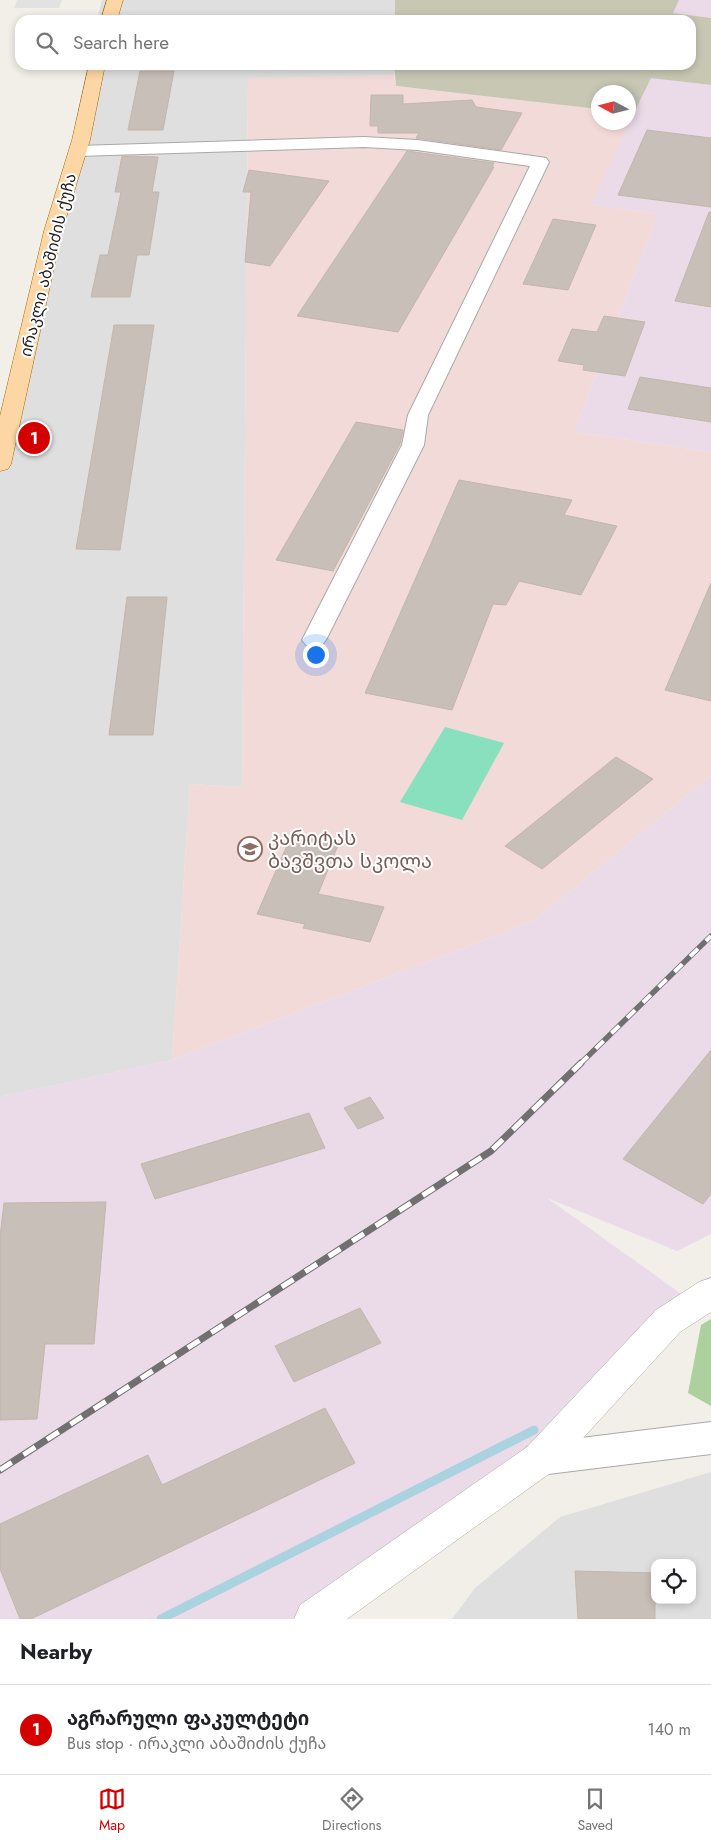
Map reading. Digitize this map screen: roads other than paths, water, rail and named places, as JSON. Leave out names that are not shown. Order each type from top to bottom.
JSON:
[{"type":"main road","points":[[110,15],[115,0]]},
{"type":"main road","name":"ირაკლი აბაშიძის ქუჩა","points":[[0,464],[4,428],[53,231],[78,151],[96,70]]},
{"type":"street","points":[[78,151],[364,142],[417,145],[540,162],[418,415],[413,445],[314,640]]},
{"type":"street","points":[[314,1619],[540,1459],[668,1320],[711,1293]]},
{"type":"street","points":[[540,1459],[711,1438]]},
{"type":"waterway","points":[[161,1619],[534,1430]]},
{"type":"railway","points":[[580,1064],[711,936]]},
{"type":"railway","points":[[0,1470],[491,1151],[581,1063]]},
{"type":"place","name":"აგრარული ფაკულტეტი","points":[[34,438]]},
{"type":"place","name":"კარიტას ბავშვთა სკოლა","points":[[250,849]]}]
